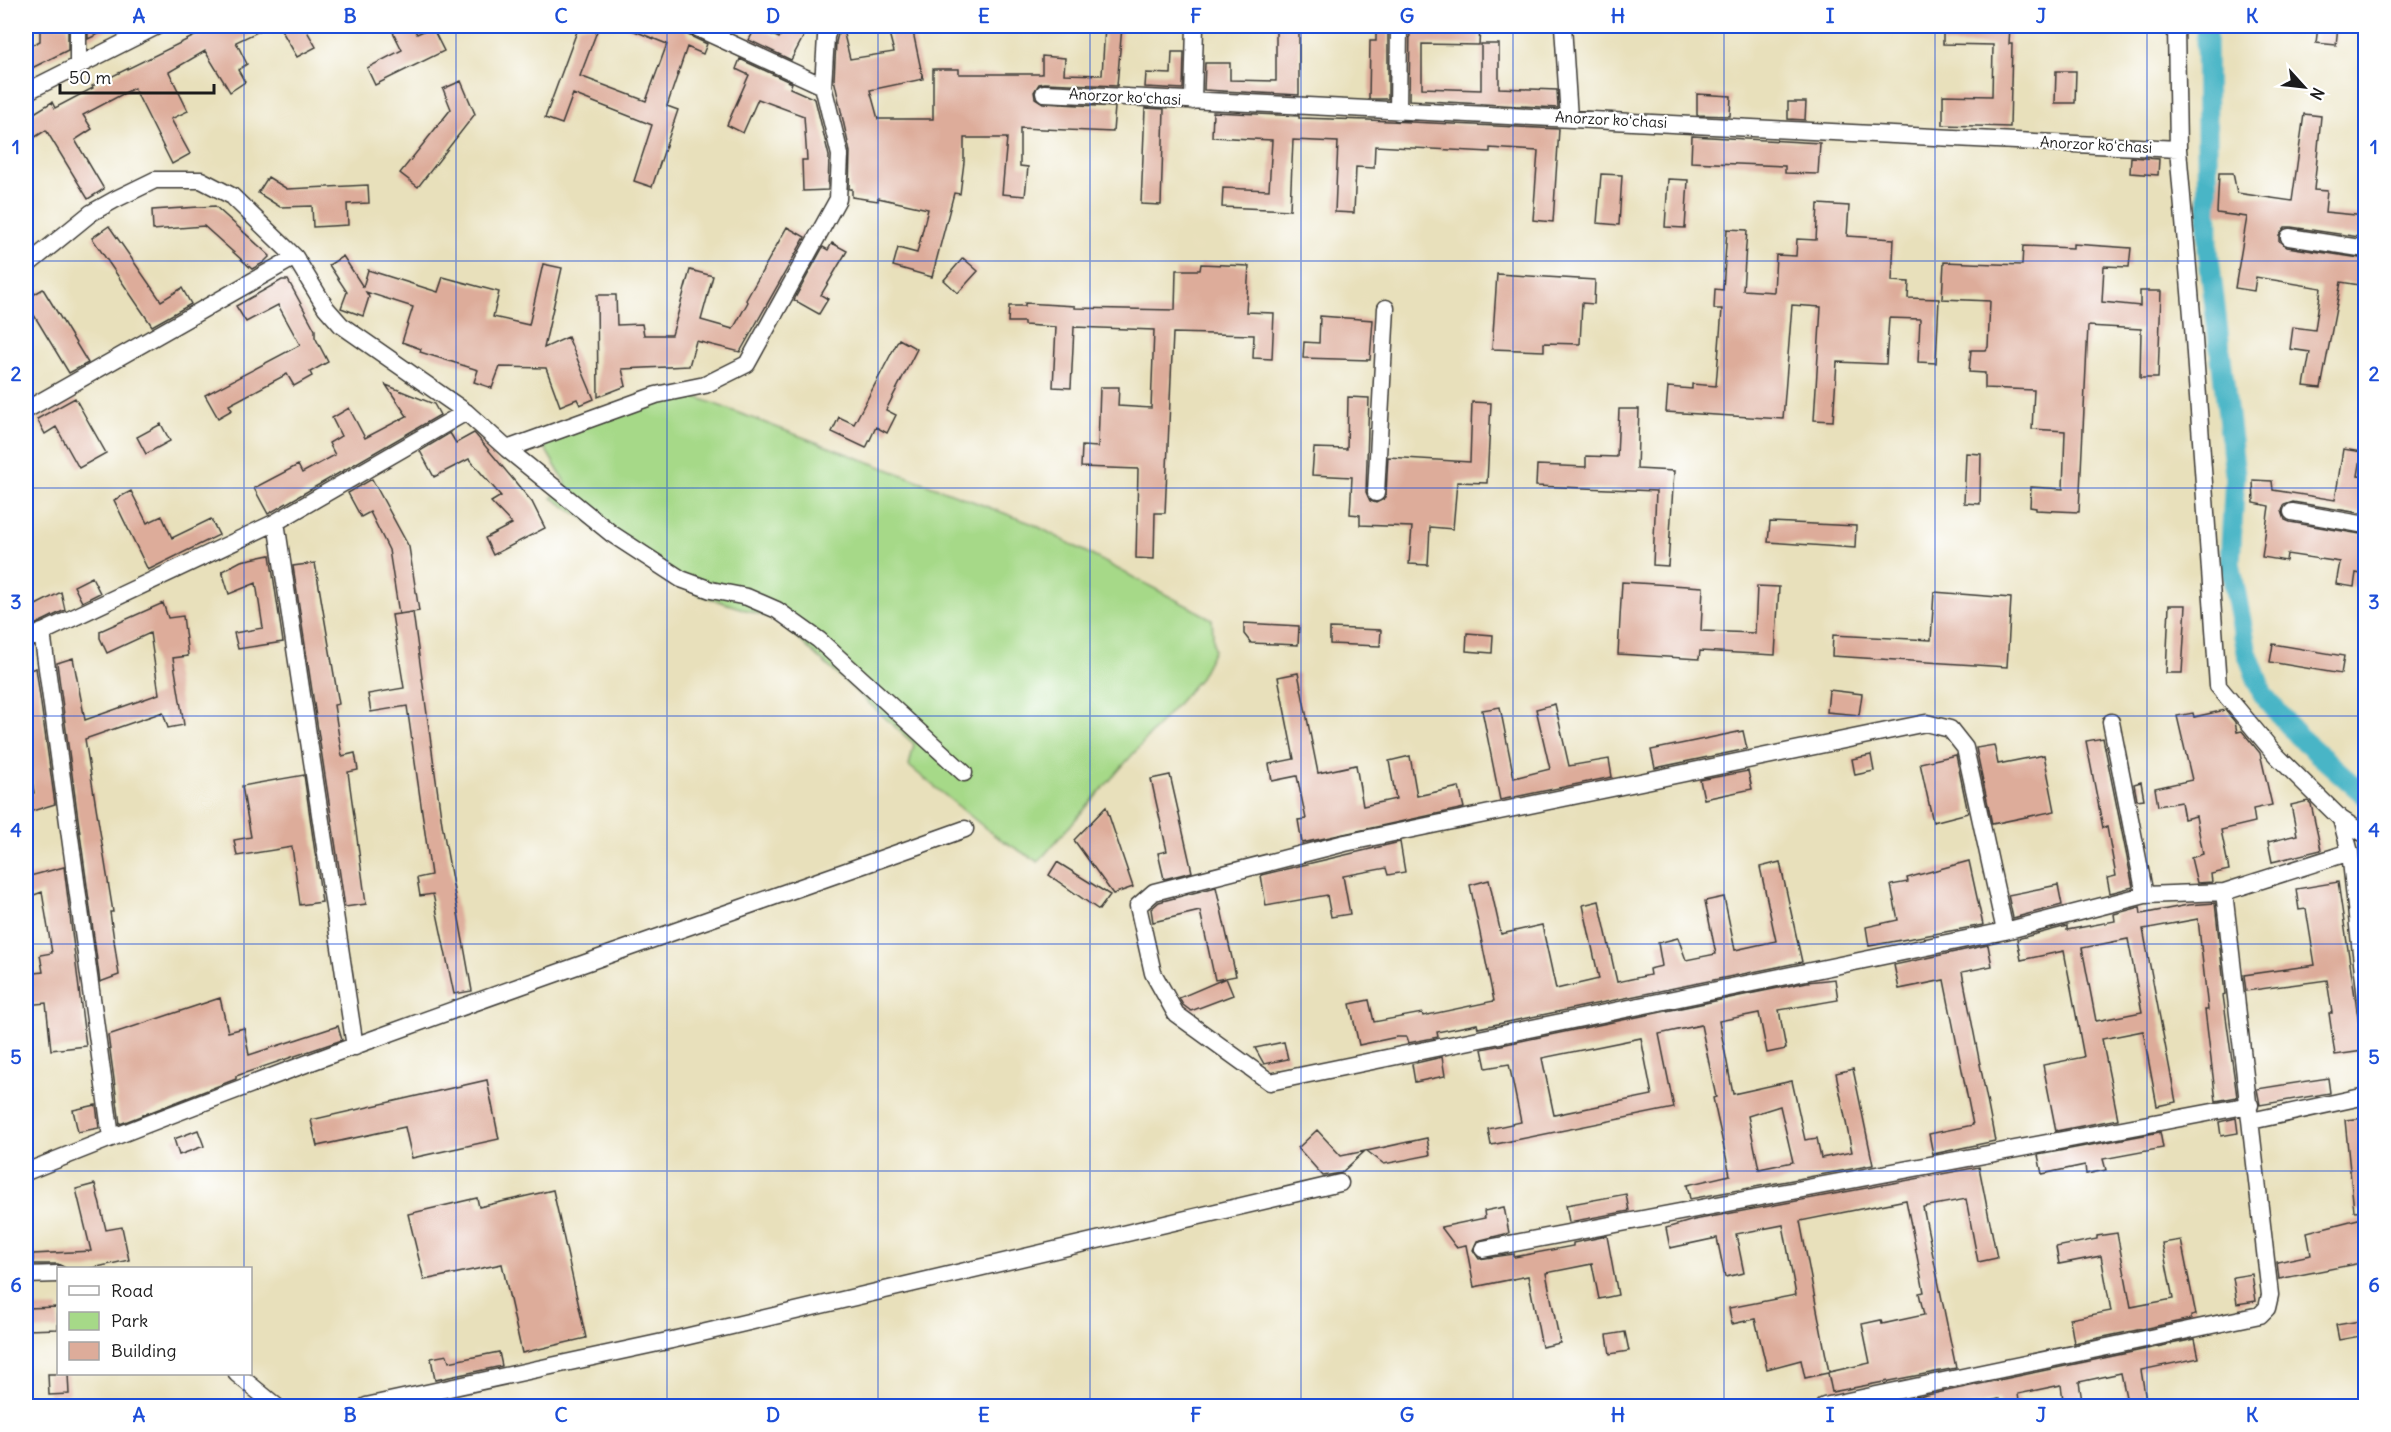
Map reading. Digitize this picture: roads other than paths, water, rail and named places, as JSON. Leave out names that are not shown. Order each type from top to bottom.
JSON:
[{"type":"street","points":[[78,26],[78,65]]},
{"type":"street","points":[[26,92],[158,26]]},
{"type":"street","points":[[693,26],[823,86]]},
{"type":"street","points":[[507,450],[656,395],[705,386],[747,364],[838,198],[840,155],[823,86],[826,37],[829,26]]},
{"type":"street","points":[[1193,101],[1194,26]]},
{"type":"street","points":[[1398,112],[1399,26]]},
{"type":"street","points":[[1563,26],[1569,118]]},
{"type":"street","points":[[2176,26],[2178,149],[2194,339],[2218,686],[2276,755],[2341,819],[2366,836]]},
{"type":"street","name":"Anorzor koʻchasi","points":[[1044,93],[2178,149]]},
{"type":"street","points":[[26,266],[91,213],[155,180],[201,180],[232,196],[295,257],[326,308],[341,325],[466,412],[507,450],[612,534],[681,579],[711,590],[747,597],[777,610],[819,639],[964,773]]},
{"type":"street","points":[[2289,237],[2366,249]]},
{"type":"street","points":[[26,410],[295,257]]},
{"type":"street","points":[[1376,493],[1386,308]]},
{"type":"street","points":[[26,640],[276,522],[466,412]]},
{"type":"street","points":[[2292,512],[2366,525]]},
{"type":"street","points":[[276,522],[355,1047]]},
{"type":"street","points":[[42,632],[111,1137]]},
{"type":"street","points":[[2111,722],[2145,895]]},
{"type":"street","points":[[2005,930],[1965,748],[1950,729],[1926,723],[1346,843],[1154,892],[1138,906],[1152,973],[1176,1014],[1270,1082],[2005,930],[2145,895],[2224,891],[2349,852]]},
{"type":"street","points":[[2341,819],[2349,852],[2366,999]]},
{"type":"street","points":[[26,1172],[111,1137],[355,1047],[965,829]]},
{"type":"street","points":[[1824,1406],[2260,1315],[2267,1308],[2270,1295],[2224,891]]},
{"type":"street","points":[[1483,1249],[2250,1113],[2366,1096]]},
{"type":"street","points":[[366,1407],[672,1340],[1340,1183]]},
{"type":"street","points":[[26,1275],[57,1274]]},
{"type":"street","points":[[238,1375],[276,1407]]},
{"type":"waterway","points":[[2206,26],[2208,249],[2235,474],[2230,563],[2247,652],[2263,695],[2298,736],[2366,796]]}]
